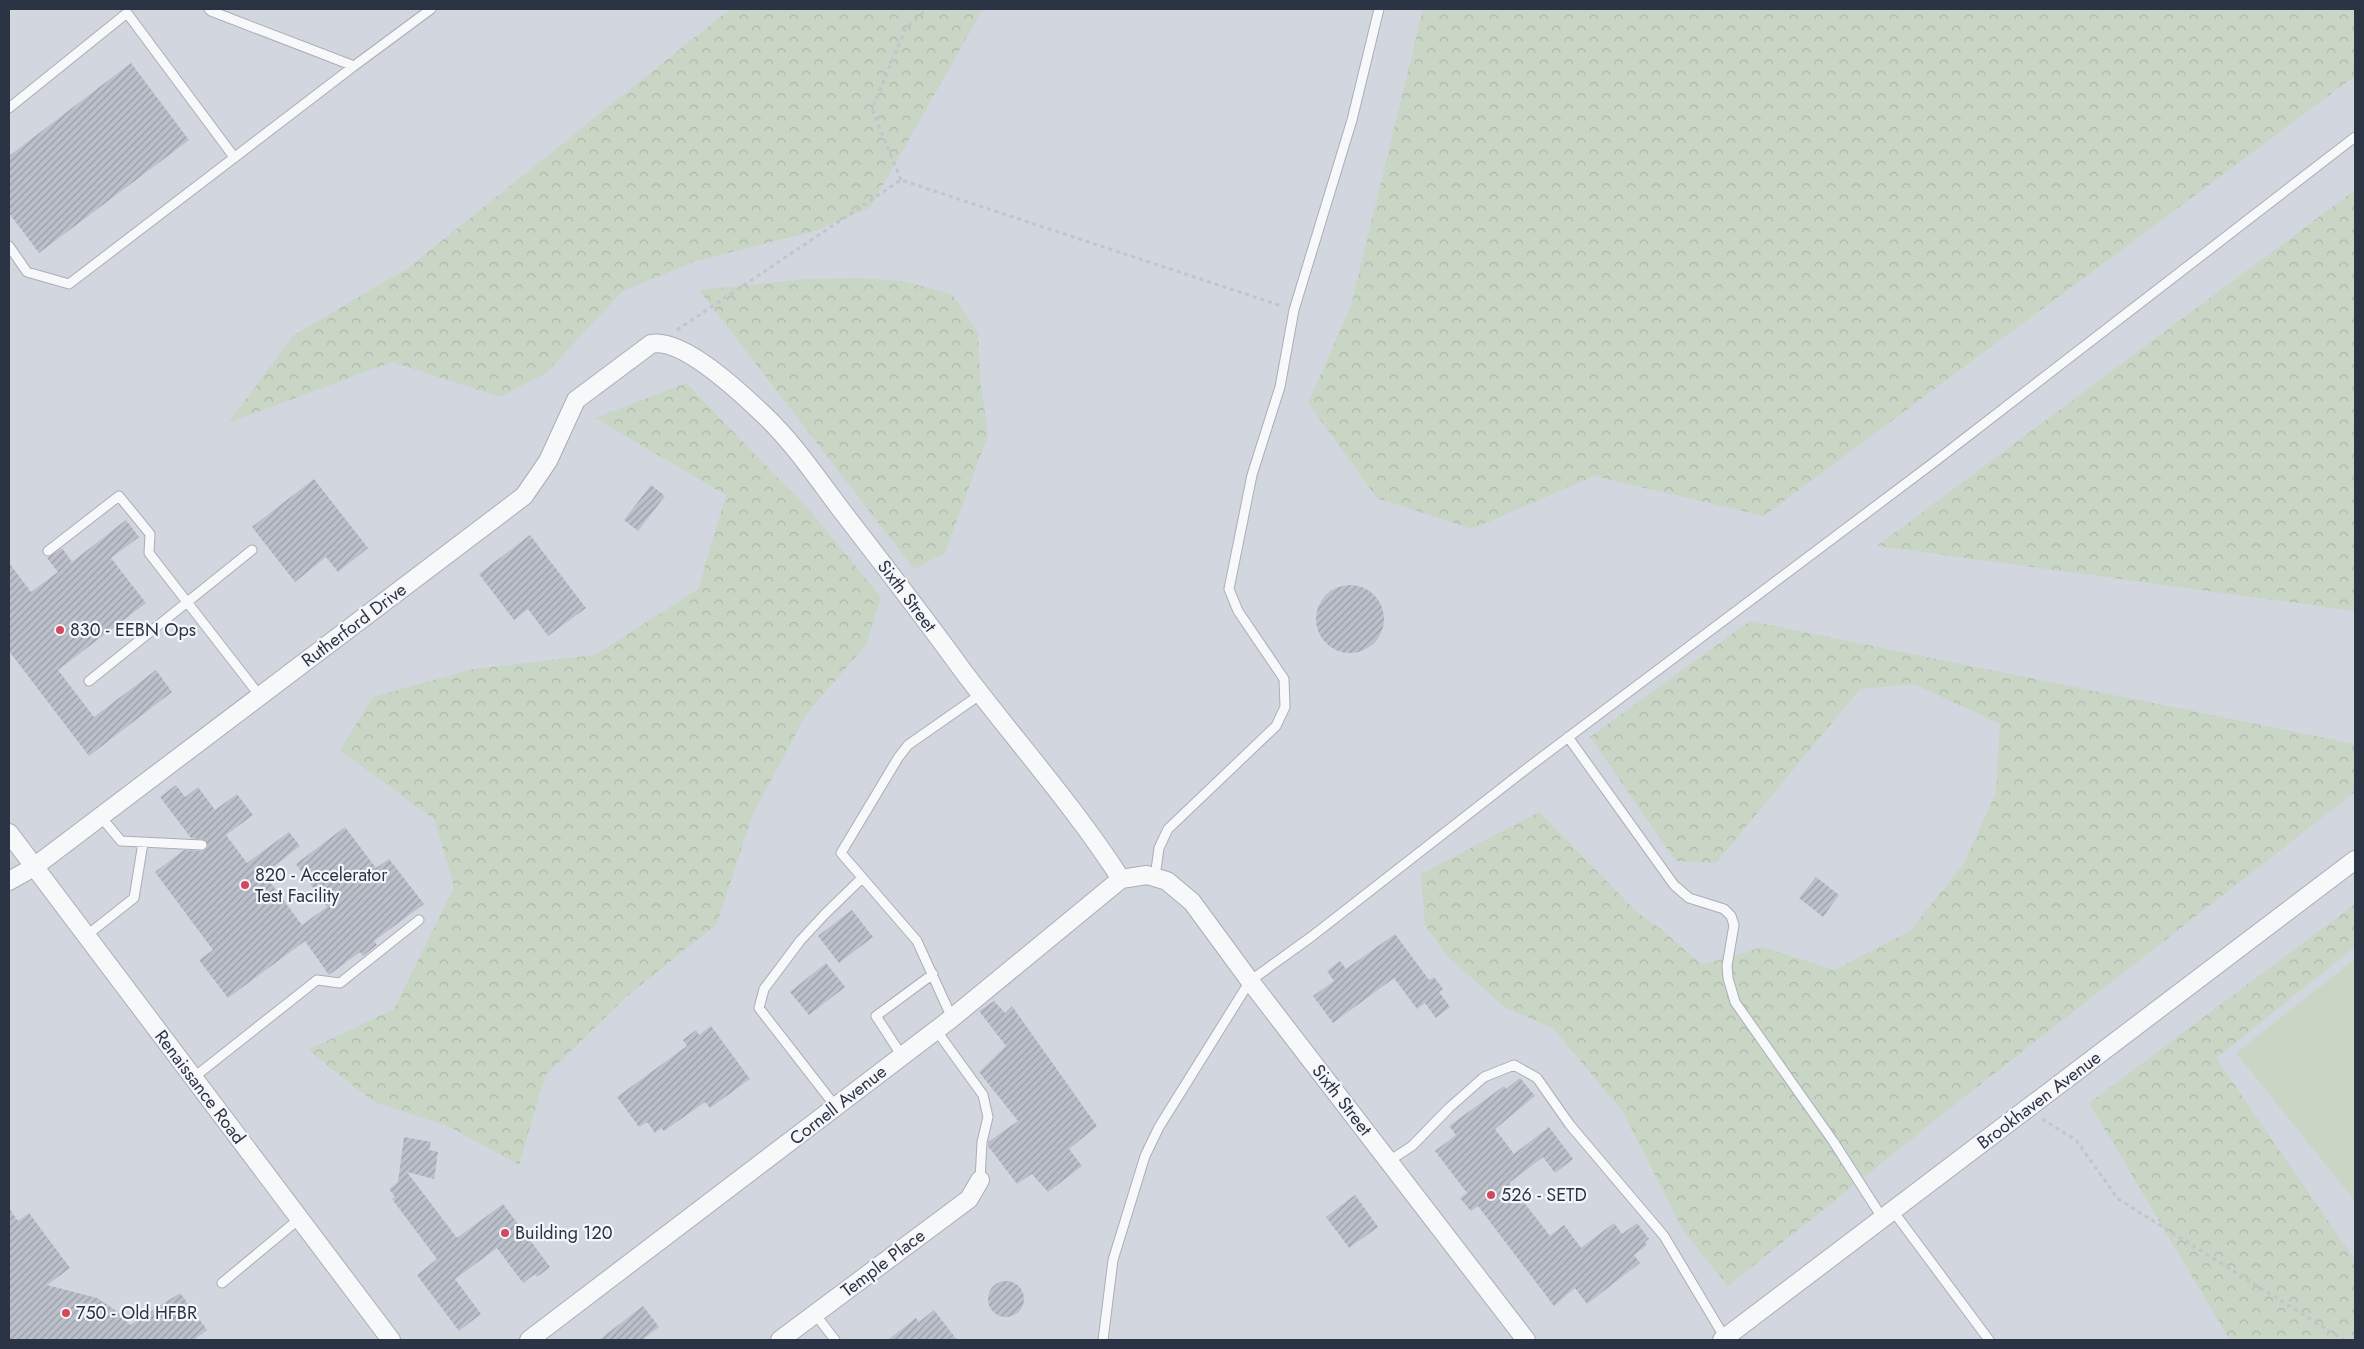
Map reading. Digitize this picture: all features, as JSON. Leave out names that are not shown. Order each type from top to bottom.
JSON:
[{"type":"street","name":"Sixth Street","points":[[661,343],[683,351],[709,368],[765,415],[801,457],[981,694],[1103,850],[1121,878]]},
{"type":"street","name":"Rutherford Drive","points":[[9,881],[34,868],[524,496],[548,461],[576,400],[651,344],[661,343]]},
{"type":"street","name":"Renaissance Road","points":[[9,833],[391,1340]]},
{"type":"street","name":"Brookhaven Avenue","points":[[1724,1339],[2355,860]]},
{"type":"street","name":"Sixth Street","points":[[1151,876],[1168,881],[1192,902],[1250,981],[1526,1340]]},
{"type":"street","points":[[1121,878],[1151,876]]},
{"type":"street","name":"Cornell Avenue","points":[[529,1340],[952,1018],[1121,878]]},
{"type":"street","name":"Temple Place","points":[[780,1340],[969,1198],[980,1180]]},
{"type":"lane","points":[[209,9],[354,66]]},
{"type":"lane","points":[[234,9],[237,20]]},
{"type":"lane","points":[[9,246],[27,272],[69,284],[431,9]]},
{"type":"lane","points":[[1151,876],[1159,848],[1168,829],[1276,726],[1285,708],[1284,679],[1238,610],[1229,589],[1252,475],[1280,387],[1294,310],[1352,120],[1379,9]]},
{"type":"lane","points":[[9,108],[127,13],[234,157]]},
{"type":"lane","points":[[1103,1340],[1113,1260],[1145,1156],[1159,1127],[1250,981],[1311,937],[1568,738],[1933,463],[2355,137]]},
{"type":"lane","points":[[48,551],[119,496],[150,534],[149,553],[260,696]]},
{"type":"lane","points":[[90,681],[252,550]]},
{"type":"lane","points":[[952,1018],[917,941],[841,853],[898,758],[908,745],[981,694]]},
{"type":"lane","points":[[1568,738],[1674,885],[1689,898],[1724,909],[1731,916],[1734,925],[1727,966],[1728,978],[1735,1002],[1888,1215],[1989,1340]]},
{"type":"lane","points":[[101,816],[121,841],[202,845]]},
{"type":"lane","points":[[86,936],[134,898],[143,843]]},
{"type":"lane","points":[[836,1107],[759,1008],[764,989],[800,941],[862,878]]},
{"type":"lane","points":[[193,1078],[317,980],[340,983],[419,920]]},
{"type":"lane","points":[[902,1056],[876,1016],[933,974]]},
{"type":"lane","points":[[936,1030],[983,1095],[988,1117],[982,1142],[980,1180]]},
{"type":"lane","points":[[1388,1161],[1412,1146],[1449,1108],[1484,1077],[1514,1066],[1537,1078],[1570,1125],[1664,1236],[1724,1339]]},
{"type":"lane","points":[[222,1283],[299,1219]]},
{"type":"lane","points":[[815,1314],[835,1340]]},
{"type":"path","points":[[927,9],[905,30],[872,109],[901,180],[1294,310]]},
{"type":"path","points":[[661,343],[901,180]]},
{"type":"path","points":[[2027,1110],[2076,1140],[2118,1199],[2344,1340]]},
{"type":"shaded area","points":[[9,9],[2355,9],[2355,1340],[9,1340]]},
{"type":"green space","points":[[730,9],[983,9],[870,208],[815,231],[696,261],[623,291],[546,373],[500,397],[392,362],[228,423],[294,335],[408,268]]},
{"type":"green space","points":[[1423,9],[2355,9],[2355,76],[1764,516],[1594,476],[1472,529],[1377,498],[1308,403],[1351,306]]},
{"type":"green space","points":[[2355,190],[2355,611],[1877,546]]},
{"type":"green space","points":[[860,278],[902,281],[952,294],[978,332],[980,378],[988,435],[945,553],[914,569],[699,290],[806,279]]},
{"type":"green space","points":[[686,383],[812,513],[881,597],[866,645],[807,713],[752,816],[717,924],[626,997],[545,1076],[519,1165],[448,1126],[374,1102],[308,1050],[394,1009],[454,887],[434,819],[340,750],[373,697],[473,669],[595,655],[698,589],[726,495],[595,418]]},
{"type":"green space","points":[[1750,621],[2355,744],[2355,792],[1959,1101],[1728,1286],[1684,1232],[1623,1112],[1553,1028],[1506,1008],[1450,959],[1425,925],[1421,874],[1539,812],[1638,913],[1662,930],[1702,965],[1763,947],[1834,970],[1910,931],[1963,865],[1996,793],[2000,724],[1914,684],[1860,689],[1716,863],[1676,861],[1590,737]]},
{"type":"green space","points":[[2355,904],[2355,947],[2216,1058],[2355,1260],[2355,1340],[2230,1340],[2089,1103]]},
{"type":"green space","points":[[2355,959],[2355,1201],[2236,1053]]},
{"type":"building","points":[[131,63],[189,140],[39,253],[9,213],[9,156]]},
{"type":"building","points":[[314,479],[368,548],[338,572],[326,557],[295,582],[252,527]]},
{"type":"building","points":[[651,485],[665,496],[638,531],[624,520]]},
{"type":"building","name":"830 - EEBN Ops","points":[[126,520],[139,537],[111,558],[146,603],[58,670],[94,717],[156,670],[172,692],[89,756],[9,651],[9,563],[31,592],[58,572],[47,558],[62,548],[72,562]]},
{"type":"building","points":[[530,535],[586,608],[548,636],[528,609],[514,620],[479,574]]},
{"type":"building","points":[[1343,585],[1357,585],[1369,590],[1379,600],[1384,612],[1384,626],[1379,638],[1369,648],[1357,653],[1343,653],[1331,648],[1321,638],[1316,626],[1316,612],[1321,600],[1331,590]]},
{"type":"building","name":"820 - Accelerator Test Facility","points":[[176,785],[185,797],[198,787],[215,810],[237,794],[253,815],[226,835],[247,863],[289,832],[300,846],[264,874],[302,925],[327,907],[296,864],[345,827],[376,868],[389,859],[424,904],[374,941],[377,945],[363,956],[360,952],[329,975],[305,941],[228,998],[199,960],[213,950],[155,872],[184,850],[202,851],[208,846],[205,840],[191,838],[160,797]]},
{"type":"building","points":[[1816,877],[1839,895],[1823,917],[1799,898]]},
{"type":"building","points":[[852,910],[873,937],[839,963],[818,936]]},
{"type":"building","points":[[1395,934],[1429,980],[1434,977],[1443,989],[1439,992],[1450,1007],[1436,1018],[1425,1003],[1417,1009],[1394,978],[1333,1023],[1313,996],[1334,981],[1327,971],[1340,961],[1346,969]]},
{"type":"building","points":[[826,963],[845,987],[809,1015],[790,992]]},
{"type":"building","points":[[994,1001],[1005,1013],[1012,1006],[1097,1126],[1069,1149],[1082,1166],[1048,1192],[1032,1174],[1017,1184],[988,1146],[988,1142],[1018,1121],[979,1072],[1006,1046],[979,1011]]},
{"type":"building","points":[[711,1026],[750,1079],[710,1108],[705,1102],[664,1131],[661,1128],[655,1133],[647,1122],[639,1127],[617,1097],[687,1046],[683,1040],[696,1030],[699,1035]]},
{"type":"building","name":"526 - SETD","points":[[1520,1078],[1535,1096],[1495,1129],[1514,1154],[1549,1127],[1573,1159],[1555,1173],[1543,1157],[1509,1183],[1550,1236],[1564,1225],[1581,1248],[1614,1223],[1622,1234],[1637,1223],[1649,1239],[1645,1242],[1647,1245],[1634,1255],[1640,1263],[1587,1304],[1575,1288],[1554,1306],[1478,1206],[1471,1211],[1460,1198],[1467,1193],[1435,1151],[1456,1135],[1449,1126],[1504,1086],[1506,1089]]},
{"type":"building","name":"Building 120","points":[[404,1137],[431,1142],[429,1150],[438,1152],[434,1179],[407,1172],[457,1238],[503,1204],[550,1267],[537,1277],[535,1274],[523,1283],[497,1248],[455,1279],[481,1314],[459,1331],[417,1275],[437,1259],[392,1199],[395,1197],[389,1189],[398,1182]]},
{"type":"building","points":[[1355,1195],[1378,1227],[1349,1248],[1326,1217]]},
{"type":"building","points":[[9,1208],[18,1221],[29,1213],[70,1268],[47,1285],[97,1298],[115,1310],[130,1325],[180,1293],[207,1330],[194,1340],[9,1340]]},
{"type":"building","points":[[1006,1281],[1019,1286],[1024,1299],[1019,1312],[1006,1317],[993,1312],[988,1299],[993,1286]]},
{"type":"building","points":[[643,1306],[659,1327],[642,1340],[599,1340]]},
{"type":"building","points":[[934,1310],[957,1340],[888,1340],[916,1318],[919,1322]]},
{"type":"place","name":"830 - EEBN Ops","points":[[60,630]]},
{"type":"place","name":"820 - Accelerator Test Facility","points":[[245,885]]},
{"type":"place","name":"526 - SETD","points":[[1491,1195]]},
{"type":"place","name":"Building 120","points":[[505,1233]]},
{"type":"place","name":"750 - Old HFBR","points":[[66,1313]]}]
